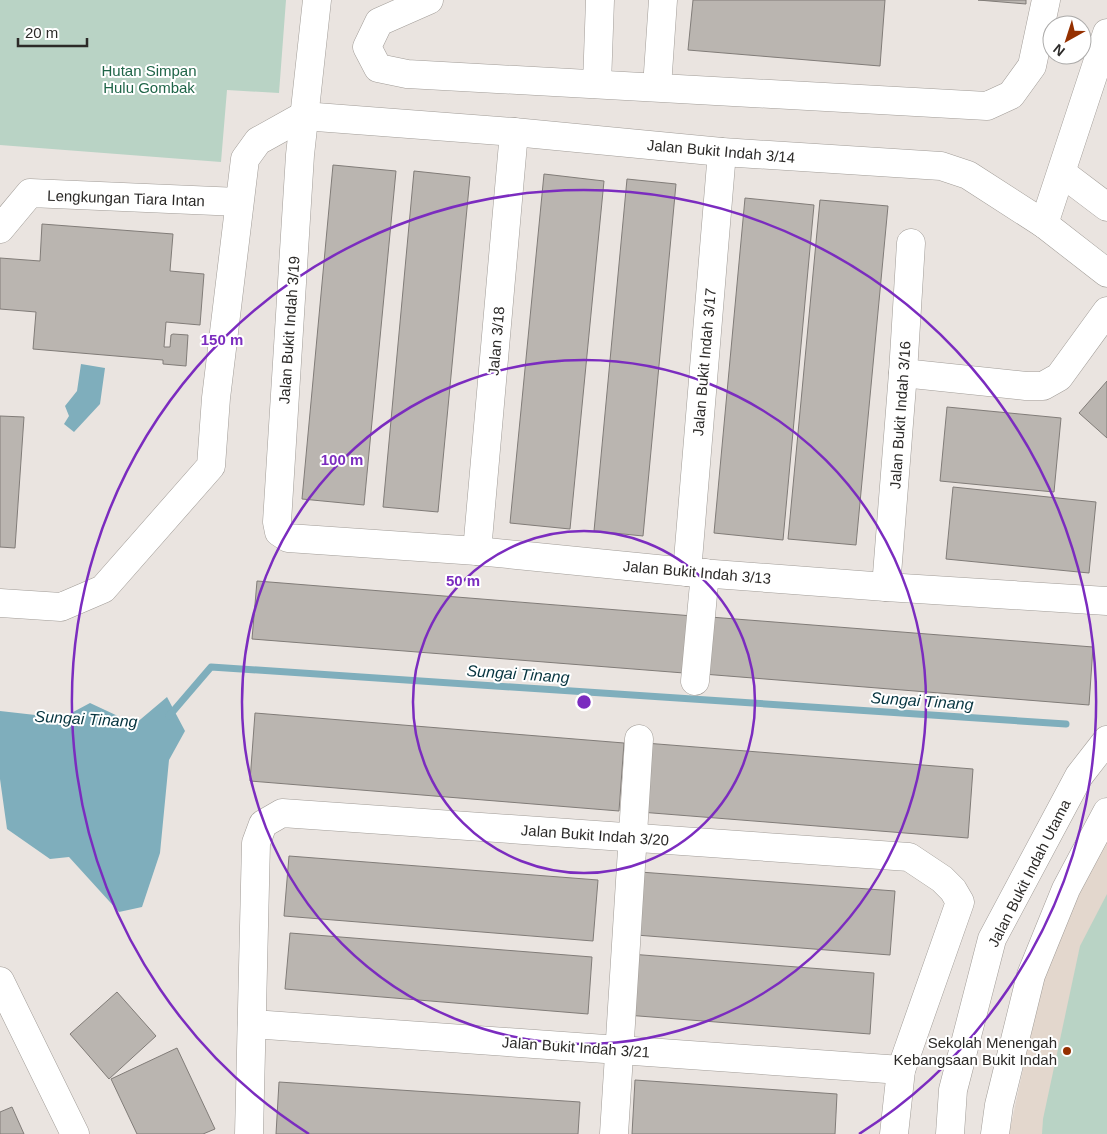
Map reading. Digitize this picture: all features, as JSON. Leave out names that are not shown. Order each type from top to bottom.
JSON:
[{"type":"street","name":"Jalan Bukit Indah 3/19","points":[[288,538],[279,532],[277,522],[303,116],[317,0]]},
{"type":"street","points":[[429,0],[379,22],[367,47],[378,68],[407,74],[987,106],[1011,95],[1032,66],[1046,0]]},
{"type":"street","points":[[597,84],[600,0]]},
{"type":"street","points":[[657,87],[663,0]]},
{"type":"street","points":[[1044,224],[1107,33]]},
{"type":"street","name":"Jalan Bukit Indah 3/14","points":[[303,116],[514,132],[722,152],[941,166],[968,175],[1044,224],[1107,273]]},
{"type":"street","points":[[0,603],[61,607],[103,588],[211,466],[216,398],[245,160],[258,142],[303,116]]},
{"type":"street","name":"Jalan 3/18","points":[[477,551],[514,132]]},
{"type":"street","name":"Jalan Bukit Indah 3/17","points":[[695,681],[696,572],[722,152]]},
{"type":"street","points":[[1062,173],[1107,207]]},
{"type":"street","name":"Lengkungan Tiara Intan","points":[[0,229],[30,193],[239,202]]},
{"type":"street","name":"Jalan Bukit Indah 3/16","points":[[886,587],[911,243]]},
{"type":"street","points":[[903,373],[1026,386],[1043,386],[1059,377],[1107,311]]},
{"type":"street","name":"Jalan Bukit Indah 3/13","points":[[288,538],[477,551],[696,572],[886,587],[1107,601]]},
{"type":"street","points":[[614,1134],[639,739]]},
{"type":"street","name":"Jalan Bukit Indah Utama","points":[[950,1134],[954,1090],[992,939],[1079,776],[1107,740]]},
{"type":"street","points":[[995,1134],[999,1105],[1032,975],[1066,889],[1107,812]]},
{"type":"street","name":"Jalan Bukit Indah 3/20","points":[[252,1024],[256,843],[262,824],[282,813],[909,857],[942,878],[953,890],[960,902],[901,1070]]},
{"type":"street","points":[[0,981],[75,1134]]},
{"type":"street","points":[[248,1134],[252,1024]]},
{"type":"street","name":"Jalan Bukit Indah 3/21","points":[[252,1024],[901,1070]]},
{"type":"street","points":[[894,1134],[901,1070]]},
{"type":"shaded area","name":"Sekolah Menengah Kebangsaan Bukit Indah","points":[[1107,832],[1107,1134],[1009,1134],[1045,967]]},
{"type":"green space","name":"Hutan Simpan Hulu Gombak","points":[[0,0],[286,0],[279,93],[227,90],[221,162],[0,145]]},
{"type":"green space","points":[[1107,894],[1107,1134],[1042,1134],[1043,1119],[1080,946]]},
{"type":"water","points":[[81,364],[105,368],[100,404],[74,432],[64,424],[69,416],[65,406],[77,391]]},
{"type":"water","points":[[167,697],[185,731],[169,760],[160,853],[142,907],[119,912],[69,857],[50,859],[7,829],[0,779],[0,711],[62,718],[90,703],[135,724]]},
{"type":"building","points":[[693,0],[885,0],[880,66],[688,50]]},
{"type":"building","points":[[978,0],[1026,0],[1026,4]]},
{"type":"building","points":[[333,165],[396,171],[364,505],[302,499]]},
{"type":"building","points":[[414,171],[470,177],[438,512],[383,507]]},
{"type":"building","points":[[544,174],[604,181],[570,529],[510,523]]},
{"type":"building","points":[[627,179],[676,184],[643,536],[594,531]]},
{"type":"building","points":[[745,198],[814,205],[783,540],[714,533]]},
{"type":"building","points":[[820,200],[888,206],[856,545],[788,539]]},
{"type":"building","points":[[42,224],[173,234],[170,271],[204,274],[200,325],[166,322],[164,347],[170,347],[171,335],[173,334],[188,335],[186,366],[163,364],[163,360],[33,349],[36,312],[0,309],[0,258],[40,261]]},
{"type":"building","points":[[1107,381],[1107,438],[1079,413]]},
{"type":"building","points":[[947,407],[1061,418],[1054,492],[940,481]]},
{"type":"building","points":[[0,416],[24,417],[15,548],[0,547]]},
{"type":"building","points":[[953,487],[1096,502],[1089,573],[946,559]]},
{"type":"building","points":[[257,581],[693,616],[684,673],[252,639]]},
{"type":"building","points":[[710,617],[1093,647],[1089,705],[703,674]]},
{"type":"building","points":[[255,713],[624,743],[619,811],[250,781]]},
{"type":"building","points":[[645,743],[973,769],[968,838],[640,812]]},
{"type":"building","points":[[289,856],[598,880],[593,941],[284,916]]},
{"type":"building","points":[[640,872],[895,891],[890,955],[636,935]]},
{"type":"building","points":[[290,933],[592,957],[588,1014],[285,989]]},
{"type":"building","points":[[630,954],[874,973],[870,1034],[626,1015]]},
{"type":"building","points":[[117,992],[156,1036],[109,1079],[70,1034]]},
{"type":"building","points":[[177,1048],[215,1129],[203,1134],[137,1134],[111,1079]]},
{"type":"building","points":[[635,1080],[837,1094],[835,1134],[632,1134]]},
{"type":"building","points":[[279,1082],[580,1102],[578,1134],[276,1134]]},
{"type":"building","points":[[12,1107],[24,1134],[0,1134],[0,1112]]},
{"type":"waterway","name":"Sungai Tinang","points":[[169,716],[211,667],[1066,724]]},
{"type":"place","name":"Sekolah Menengah Kebangsaan Bukit Indah","points":[[1067,1051]]}]
